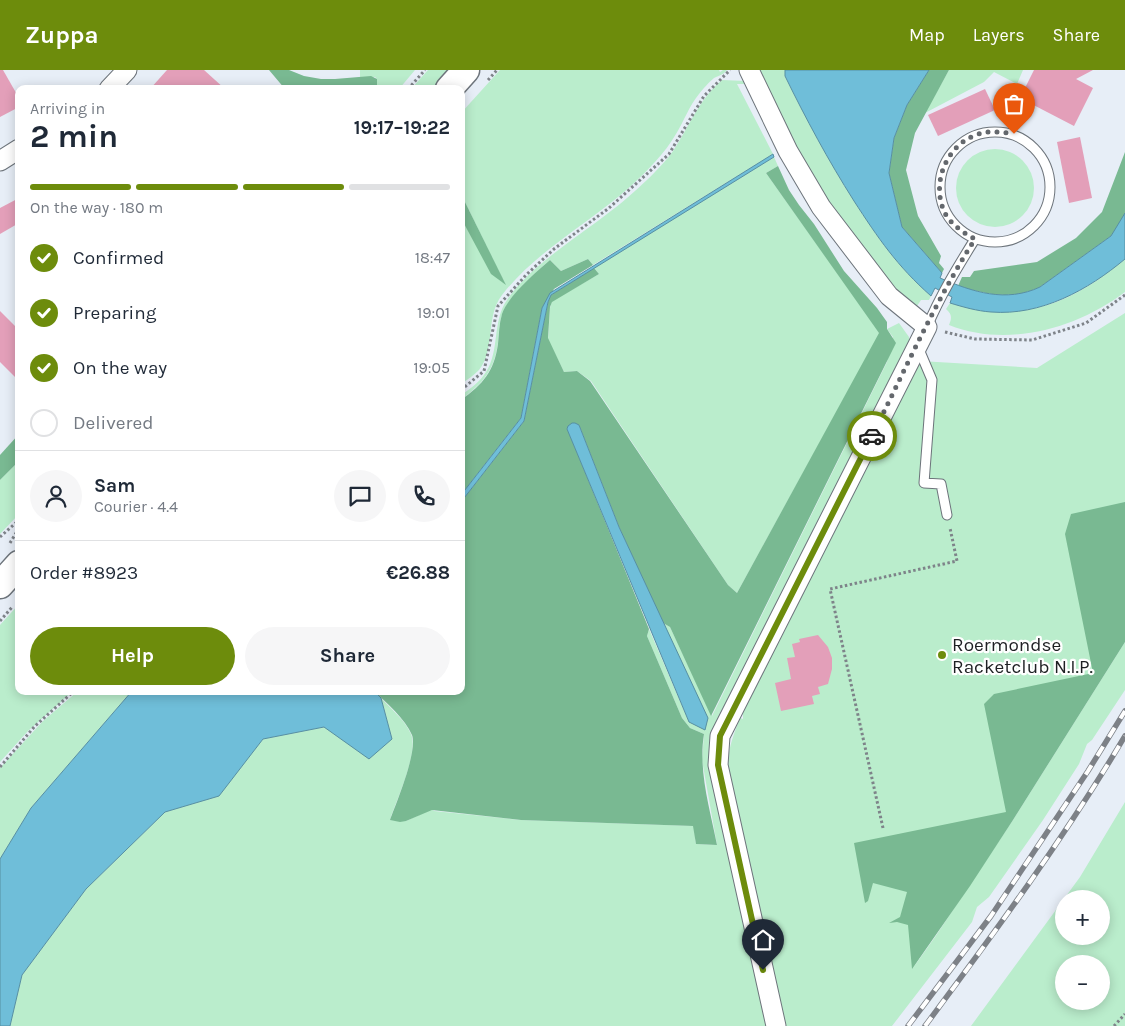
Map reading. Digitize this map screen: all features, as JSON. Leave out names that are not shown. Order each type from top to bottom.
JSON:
[{"type":"main road","points":[[453,85],[466,70]]},
{"type":"main road","points":[[0,585],[15,568]]},
{"type":"street","points":[[113,85],[127,70]]},
{"type":"street","points":[[749,70],[788,151],[821,208],[889,296],[927,327],[720,736],[718,765],[776,1026]]},
{"type":"street","points":[[0,161],[15,152]]},
{"type":"lane","points":[[994,131],[1014,134],[1029,143],[1041,155],[1049,171],[1051,189],[1048,206],[1039,222],[1026,234],[1010,241],[992,243],[975,239],[959,230],[946,214],[940,196],[940,177],[946,159],[959,144],[976,134],[994,131]]},
{"type":"lane","points":[[927,327],[954,272],[975,239]]},
{"type":"lane","points":[[918,347],[932,380],[924,483],[941,484],[947,515]]},
{"type":"path","points":[[411,85],[424,70]]},
{"type":"path","points":[[465,387],[484,370],[498,306],[526,275],[554,249],[609,208],[669,154],[704,96],[730,70]]},
{"type":"path","points":[[927,327],[974,340],[1032,340],[1086,323],[1125,295]]},
{"type":"path","points":[[883,828],[830,589],[957,561],[947,515]]},
{"type":"path","points":[[0,537],[15,524]]},
{"type":"path","points":[[0,621],[15,604]]},
{"type":"path","points":[[0,767],[35,726],[70,695]]},
{"type":"path","points":[[1114,1026],[1125,1014]]},
{"type":"green space","points":[[269,70],[289,70],[304,76],[321,79],[371,76],[377,79],[377,85],[282,85]]},
{"type":"green space","points":[[360,70],[415,70],[402,85],[377,85],[375,77],[360,77]]},
{"type":"green space","points":[[428,70],[448,70],[435,85],[415,85]]},
{"type":"green space","points":[[500,70],[719,70],[720,72],[727,70],[714,78],[699,94],[692,103],[672,141],[632,185],[547,250],[502,295],[494,313],[484,362],[479,370],[465,381],[465,224],[505,284],[465,202],[465,109]]},
{"type":"green space","points":[[758,70],[785,70],[785,76],[809,124],[854,201],[889,251],[908,274],[931,296],[929,300],[921,300],[917,306],[912,307],[907,304],[840,222],[800,154]]},
{"type":"green space","points":[[929,70],[949,70],[915,133],[906,170],[918,216],[941,256],[939,263],[944,269],[942,273],[902,227],[889,173],[894,138],[907,105]]},
{"type":"green space","points":[[949,70],[1023,70],[1017,84],[994,72],[984,82],[925,113]]},
{"type":"green space","points":[[722,80],[746,81],[748,84],[737,84],[773,154],[593,265],[588,259],[561,271],[550,260],[524,284],[506,305],[499,328],[494,361],[486,376],[465,397],[465,392],[481,379],[490,364],[499,317],[507,300],[540,264],[617,206],[661,166],[679,142],[701,104]]},
{"type":"green space","points":[[995,149],[1010,152],[1027,166],[1031,173],[1034,188],[1031,203],[1017,220],[1010,224],[995,227],[980,224],[963,210],[959,203],[956,188],[959,173],[973,156],[980,152]]},
{"type":"green space","points":[[1125,152],[1125,213],[1111,236],[1040,287],[1029,291],[1019,294],[999,295],[958,286],[962,277],[970,277],[974,271],[1037,262],[1076,238],[1102,212]]},
{"type":"green space","points":[[774,157],[778,166],[766,173],[880,333],[737,593],[728,585],[591,381],[577,371],[564,372],[548,340],[550,308],[552,301],[599,274],[594,268]]},
{"type":"green space","points":[[778,166],[789,190],[814,224],[844,271],[887,322],[887,329],[896,343],[711,716],[670,627],[663,623],[619,527],[579,425],[567,428],[649,629],[647,636],[682,718],[690,728],[704,734],[704,776],[717,845],[696,844],[693,826],[521,820],[432,810],[406,821],[390,820],[406,778],[413,743],[412,735],[405,723],[378,695],[465,695],[465,497],[524,421],[551,295],[594,268],[599,274],[552,302],[548,338],[564,372],[577,371],[590,381],[728,585],[737,593],[879,333],[766,173]]},
{"type":"green space","points":[[465,202],[506,285],[491,274],[465,225]]},
{"type":"green space","points":[[588,259],[593,265],[554,289],[542,308],[521,418],[465,490],[465,397],[481,383],[494,362],[502,314],[510,300],[550,260],[561,271]]},
{"type":"green space","points":[[1125,259],[1125,292],[1106,305],[1063,325],[1040,331],[994,335],[971,332],[949,325],[951,316],[946,309],[950,303],[976,309],[1000,311],[1044,306],[1064,299],[1084,288],[1105,275]]},
{"type":"green space","name":"Roermondse Racketclub N.I.P.","points":[[1125,313],[1125,635],[913,968],[1013,820],[1125,642],[1125,690],[1092,740],[1087,744],[1079,764],[1043,820],[989,897],[977,907],[972,922],[892,1026],[781,1026],[728,771],[728,757],[731,744],[740,718],[743,719],[743,707],[782,636],[920,361],[1037,368]]},
{"type":"green space","points":[[899,323],[909,337],[910,346],[717,740],[771,1026],[10,1026],[22,975],[86,889],[165,812],[218,796],[263,739],[324,727],[392,739],[381,698],[405,724],[413,742],[409,764],[390,820],[406,821],[432,809],[434,811],[521,820],[694,826],[696,844],[717,845],[702,760],[704,734],[690,728],[682,718],[647,636],[649,629],[689,722],[707,718],[663,623],[670,627],[712,716],[887,362],[893,337],[887,329]]},
{"type":"green space","points":[[15,438],[15,465],[0,480],[0,455]]},
{"type":"green space","points":[[15,465],[15,518],[0,534],[0,480]]},
{"type":"green space","points":[[1125,502],[1125,642],[1013,820],[912,969],[908,925],[897,922],[889,923],[900,917],[907,892],[873,883],[868,901],[865,903],[854,843],[1006,812],[984,704],[994,694],[1093,673],[1065,534],[1071,514]]},
{"type":"green space","points":[[15,608],[15,695],[68,695],[28,731],[0,762],[0,625]]},
{"type":"green space","points":[[73,695],[129,695],[31,808],[0,859],[0,768],[43,721]]},
{"type":"green space","points":[[1125,802],[1125,1026],[971,1026],[1055,911],[1055,945],[1110,945],[1110,890],[1070,890]]},
{"type":"water","points":[[785,70],[929,70],[907,105],[894,138],[889,173],[902,227],[942,273],[940,278],[965,288],[990,294],[1002,295],[1027,292],[1040,287],[1111,236],[1125,213],[1125,259],[1095,281],[1063,299],[1028,310],[991,312],[970,309],[950,303],[952,297],[935,288],[931,296],[908,274],[889,251],[854,201],[809,124],[785,76]]},
{"type":"water","points":[[773,154],[774,157],[551,295],[524,421],[465,497],[465,490],[521,418],[542,308],[550,293]]},
{"type":"water","points":[[572,423],[579,425],[619,527],[708,718],[705,730],[689,722],[567,429]]},
{"type":"water","points":[[129,695],[378,695],[381,698],[392,739],[369,759],[324,727],[263,739],[219,796],[165,812],[86,889],[22,975],[10,1026],[0,1026],[0,859],[31,808]]},
{"type":"building","points":[[0,70],[3,70],[15,91],[15,109],[0,117]]},
{"type":"building","points":[[167,70],[204,70],[221,85],[154,85]]},
{"type":"building","points":[[1034,70],[1093,70],[1076,79],[1093,88],[1074,126],[1020,98]]},
{"type":"building","points":[[985,89],[995,110],[938,136],[928,115]]},
{"type":"building","points":[[1080,137],[1092,198],[1069,203],[1057,142]]},
{"type":"building","points":[[15,200],[15,225],[0,234],[0,208]]},
{"type":"building","points":[[0,311],[15,326],[15,377],[0,362]]},
{"type":"building","points":[[818,635],[828,647],[832,658],[832,669],[828,684],[818,687],[820,694],[812,696],[814,704],[781,711],[775,683],[791,679],[787,658],[795,657],[792,644],[800,642],[799,639]]},
{"type":"railway","points":[[908,1026],[991,916],[1088,771],[1125,711]]},
{"type":"railway","points":[[925,1026],[1054,847],[1125,736]]},
{"type":"way so far","points":[[872,436],[936,306],[954,272],[975,239],[959,230],[946,214],[940,196],[940,177],[946,159],[959,144],[976,134],[994,131],[1014,134]]},
{"type":"place","name":"Roermondse Racketclub N.I.P.","points":[[942,655]]},
{"type":"route","points":[[763,970],[718,765],[720,736],[872,436]]}]
